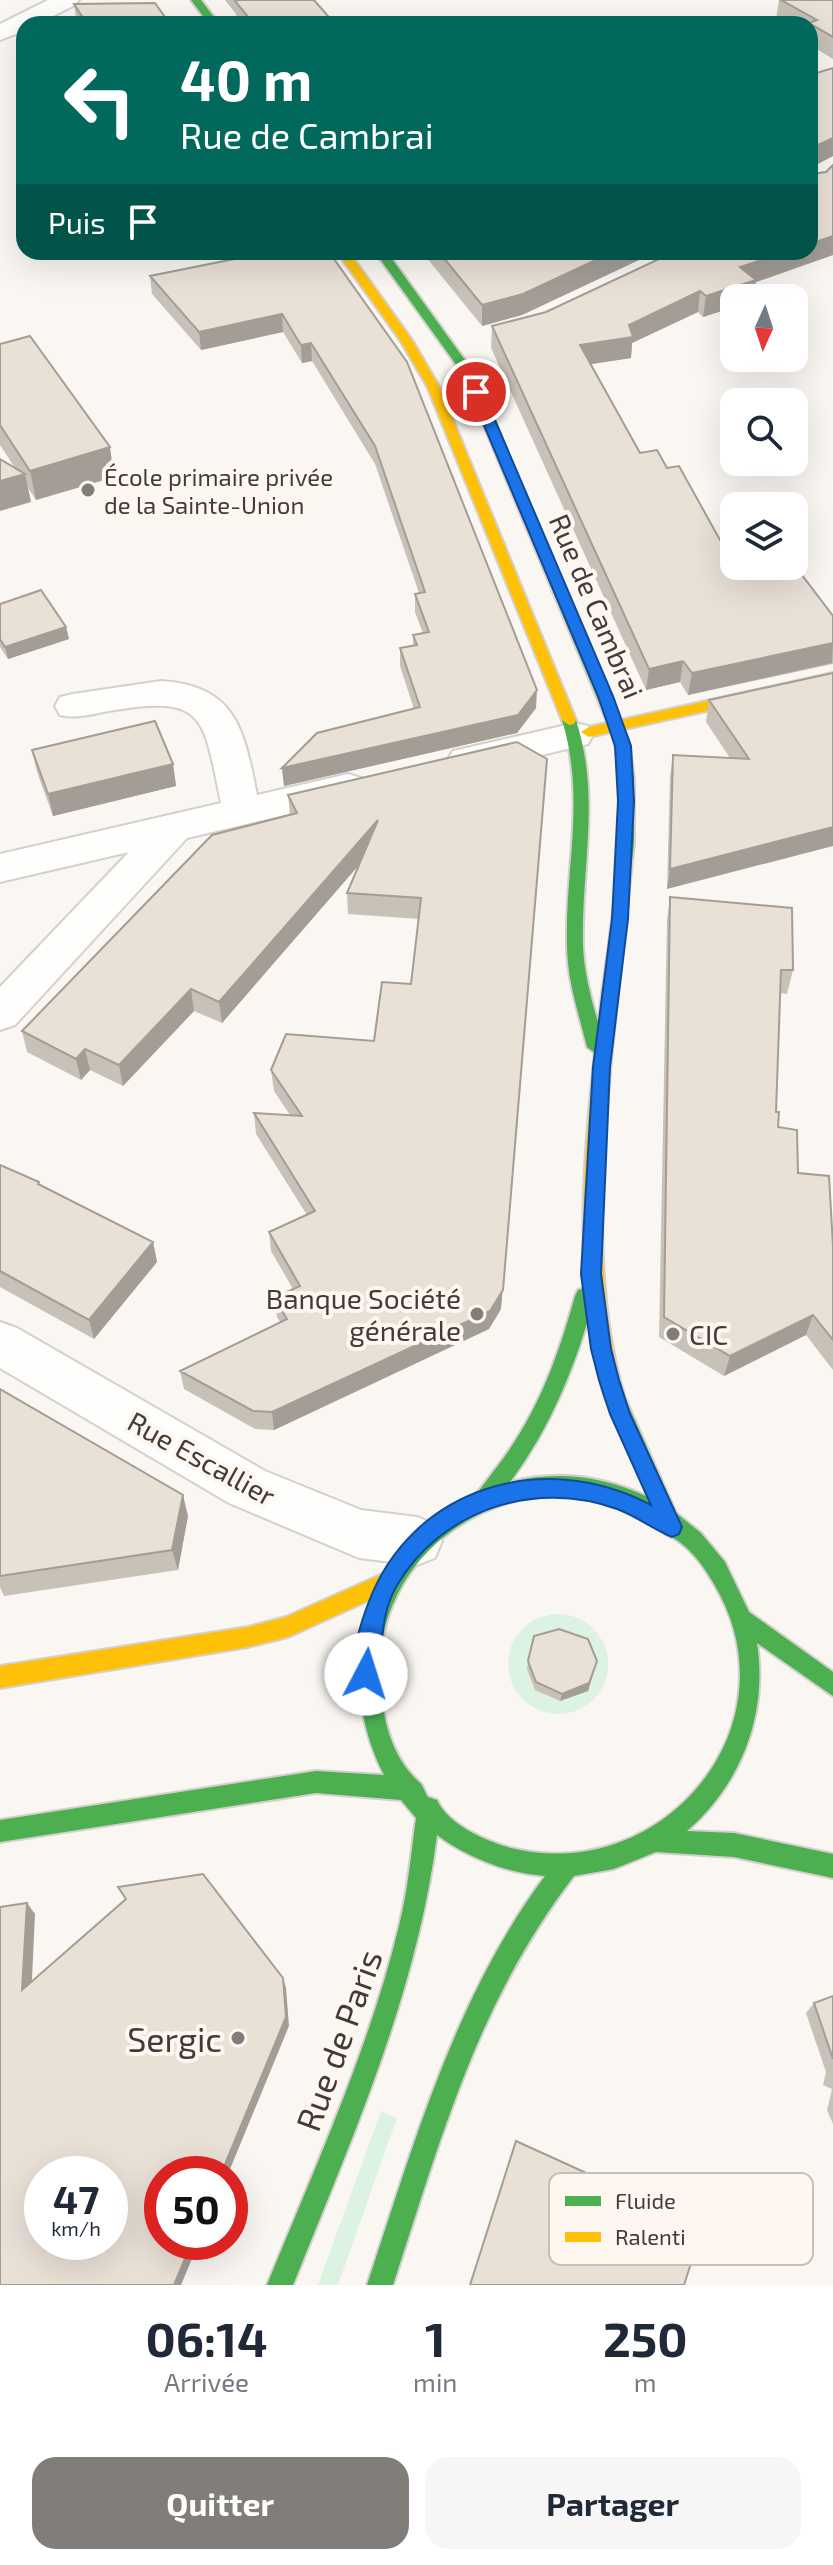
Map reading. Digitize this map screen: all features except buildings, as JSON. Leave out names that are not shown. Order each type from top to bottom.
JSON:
[{"type":"main road","name":"Rue de Cambrai","points":[[349,260],[415,354],[433,386],[575,735],[584,796],[576,965],[601,1067]]},
{"type":"main road","name":"Rue de Cambrai","points":[[388,260],[458,346],[617,726],[625,766],[624,841],[616,964],[601,1067],[591,1274],[601,1349],[609,1380],[620,1414],[672,1527]]},
{"type":"main road","points":[[415,354],[458,346]]},
{"type":"main road","points":[[575,735],[833,678]]},
{"type":"main road","name":"Rue de Cambrai","points":[[484,1498],[526,1447],[543,1419],[572,1346],[591,1274]]},
{"type":"main road","points":[[538,1487],[594,1492],[622,1500],[672,1527],[712,1567],[740,1618],[748,1645],[751,1701],[746,1730],[737,1757],[705,1805],[658,1841],[615,1857],[570,1863],[544,1862],[494,1849],[449,1825],[412,1790],[384,1746],[368,1699],[368,1638],[377,1604],[387,1582],[417,1541],[436,1524],[484,1498],[538,1487]]},
{"type":"main road","points":[[0,1677],[248,1637],[288,1627],[387,1582]]},
{"type":"main road","points":[[740,1618],[833,1685]]},
{"type":"main road","points":[[0,1831],[316,1782],[371,1784],[412,1790]]},
{"type":"main road","name":"Rue de Paris","points":[[280,2285],[374,2044],[401,1966],[414,1913],[429,1808]]},
{"type":"main road","points":[[658,1841],[734,1845],[833,1866]]},
{"type":"main road","points":[[380,2285],[454,2073],[478,2014],[534,1909],[570,1863]]},
{"type":"street","points":[[35,16],[57,5],[89,1]]},
{"type":"street","points":[[73,706],[135,695],[185,695],[206,705],[221,731],[242,811]]},
{"type":"street","points":[[426,769],[575,735]]},
{"type":"street","points":[[0,868],[380,780]]},
{"type":"street","points":[[0,1014],[176,826]]},
{"type":"street","name":"Rue Escallier","points":[[0,1343],[247,1487],[359,1534],[417,1541]]},
{"type":"green space","points":[[558,1614],[577,1618],[593,1629],[604,1645],[608,1664],[604,1683],[593,1699],[577,1710],[558,1714],[539,1710],[523,1699],[512,1683],[508,1664],[512,1645],[523,1629],[539,1618]]},
{"type":"green space","points":[[381,2111],[397,2118],[338,2285],[318,2285]]},
{"type":"traffic: fast","points":[[196,0],[208,16]]},
{"type":"traffic: fast","points":[[387,260],[461,363],[476,392],[620,736],[626,779],[626,843],[609,1002]]},
{"type":"traffic: fast","points":[[569,720],[578,747],[583,803],[576,958],[596,1047]]},
{"type":"traffic: fast","points":[[484,1498],[536,1427],[548,1404],[568,1355],[585,1296]]},
{"type":"traffic: fast","points":[[614,1395],[672,1527]]},
{"type":"traffic: fast","points":[[559,1485],[596,1488],[632,1499],[665,1517],[694,1540],[717,1569],[735,1602],[746,1638],[749,1675],[746,1712],[735,1748],[717,1781],[694,1810],[665,1833],[632,1851],[596,1862],[559,1865],[522,1862],[486,1851],[453,1833],[424,1810],[401,1781],[383,1748],[372,1712],[369,1675],[372,1638],[383,1602],[401,1569],[424,1540],[453,1517],[486,1499],[522,1488],[559,1485]]},
{"type":"traffic: fast","points":[[740,1618],[833,1685]]},
{"type":"traffic: fast","points":[[0,1831],[316,1782],[371,1784],[412,1790]]},
{"type":"traffic: fast","points":[[280,2285],[351,2109],[383,2020],[410,1929],[429,1808]]},
{"type":"traffic: fast","points":[[658,1841],[734,1845],[833,1866]]},
{"type":"traffic: fast","points":[[380,2285],[435,2119],[484,1998],[511,1946],[570,1863]]},
{"type":"traffic: slow","points":[[349,260],[406,340],[433,386],[569,720]]},
{"type":"traffic: slow","points":[[589,732],[833,678]]},
{"type":"traffic: slow","points":[[609,1002],[593,1258],[600,1339],[614,1395]]},
{"type":"traffic: slow","points":[[0,1677],[248,1637],[288,1627],[387,1582]]},
{"type":"place","name":"École primaire privée de la Sainte-Union","points":[[88,490]]},
{"type":"place","name":"Banque Société générale","points":[[477,1314]]},
{"type":"place","name":"CIC","points":[[673,1334]]},
{"type":"place","name":"Sergic","points":[[238,2038]]},
{"type":"route","points":[[366,1674],[370,1626],[387,1582],[417,1541],[459,1510],[484,1498],[511,1491],[538,1487],[566,1488],[622,1500],[672,1527],[620,1414],[609,1380],[601,1349],[591,1274],[601,1067],[620,919],[626,801],[623,746],[605,696],[476,392]]}]
